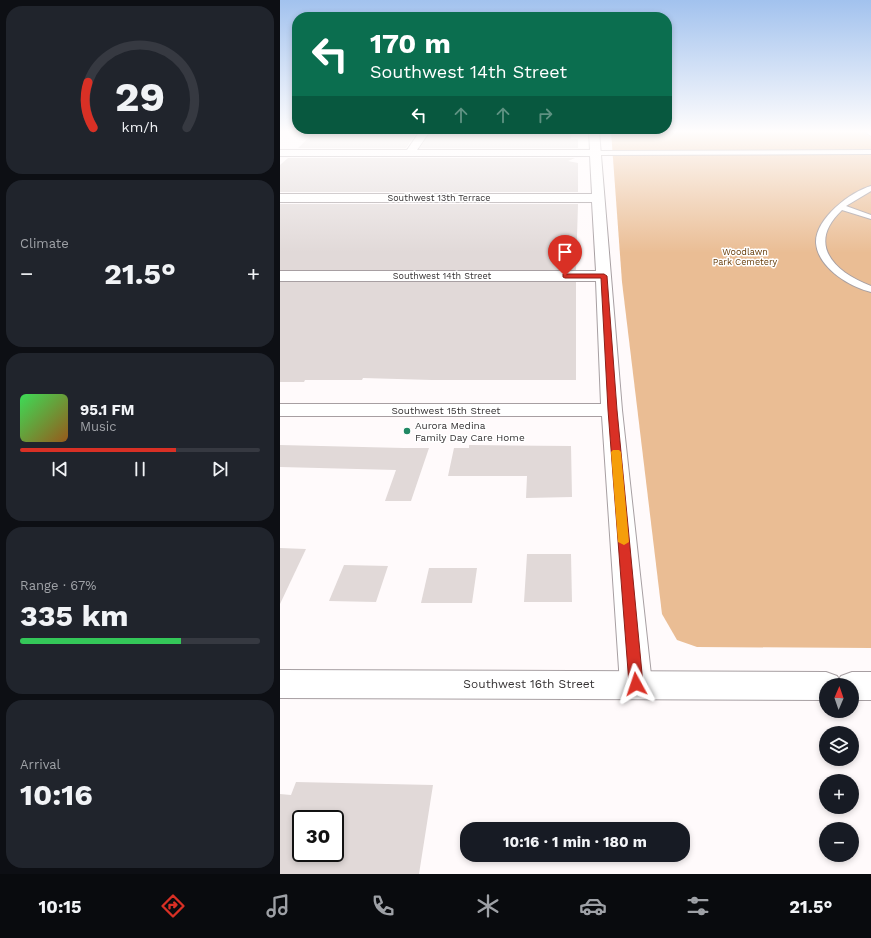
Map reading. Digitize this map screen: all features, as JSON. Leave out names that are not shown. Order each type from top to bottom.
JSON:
[{"type":"street","points":[[597,172],[612,410],[636,684]]},
{"type":"street","name":"Southwest 13th Terrace","points":[[280,198],[599,198]]},
{"type":"street","name":"Southwest 14th Street","points":[[280,276],[604,276]]},
{"type":"street","name":"Southwest 15th Street","points":[[280,410],[612,410]]},
{"type":"street","name":"Southwest 16th Street","points":[[280,684],[636,684],[819,686]]},
{"type":"street","points":[[859,686],[871,686]]},
{"type":"lane","points":[[871,188],[861,192],[841,207],[832,216],[821,235],[822,252],[834,268],[871,289]]},
{"type":"lane","points":[[841,207],[871,217]]},
{"type":"green space","name":"Woodlawn Park Cemetery","points":[[614,172],[871,172],[871,648],[697,647],[677,640],[662,614],[622,282]]},
{"type":"building","points":[[280,172],[578,172],[578,192],[280,192]]},
{"type":"building","points":[[280,204],[578,204],[576,270],[280,270]]},
{"type":"building","points":[[280,282],[576,282],[576,380],[432,380],[363,378],[362,380],[305,380],[304,382],[280,382]]},
{"type":"building","points":[[280,445],[429,448],[411,501],[385,501],[396,470],[280,467]]},
{"type":"building","points":[[469,445],[571,446],[572,497],[526,498],[527,476],[448,476],[454,448],[469,448]]},
{"type":"building","points":[[280,548],[306,549],[280,604]]},
{"type":"building","points":[[527,554],[571,554],[572,602],[524,602]]},
{"type":"building","points":[[344,565],[388,566],[376,602],[329,601]]},
{"type":"building","points":[[429,568],[477,568],[472,603],[421,603]]},
{"type":"building","points":[[296,782],[433,785],[419,874],[280,874],[280,794],[291,795]]},
{"type":"slow traffic","points":[[616,452],[624,542]]},
{"type":"place","name":"Aurora Medina Family Day Care Home","points":[[407,431]]},
{"type":"route","points":[[565,276],[604,276],[612,410],[636,684]]}]
